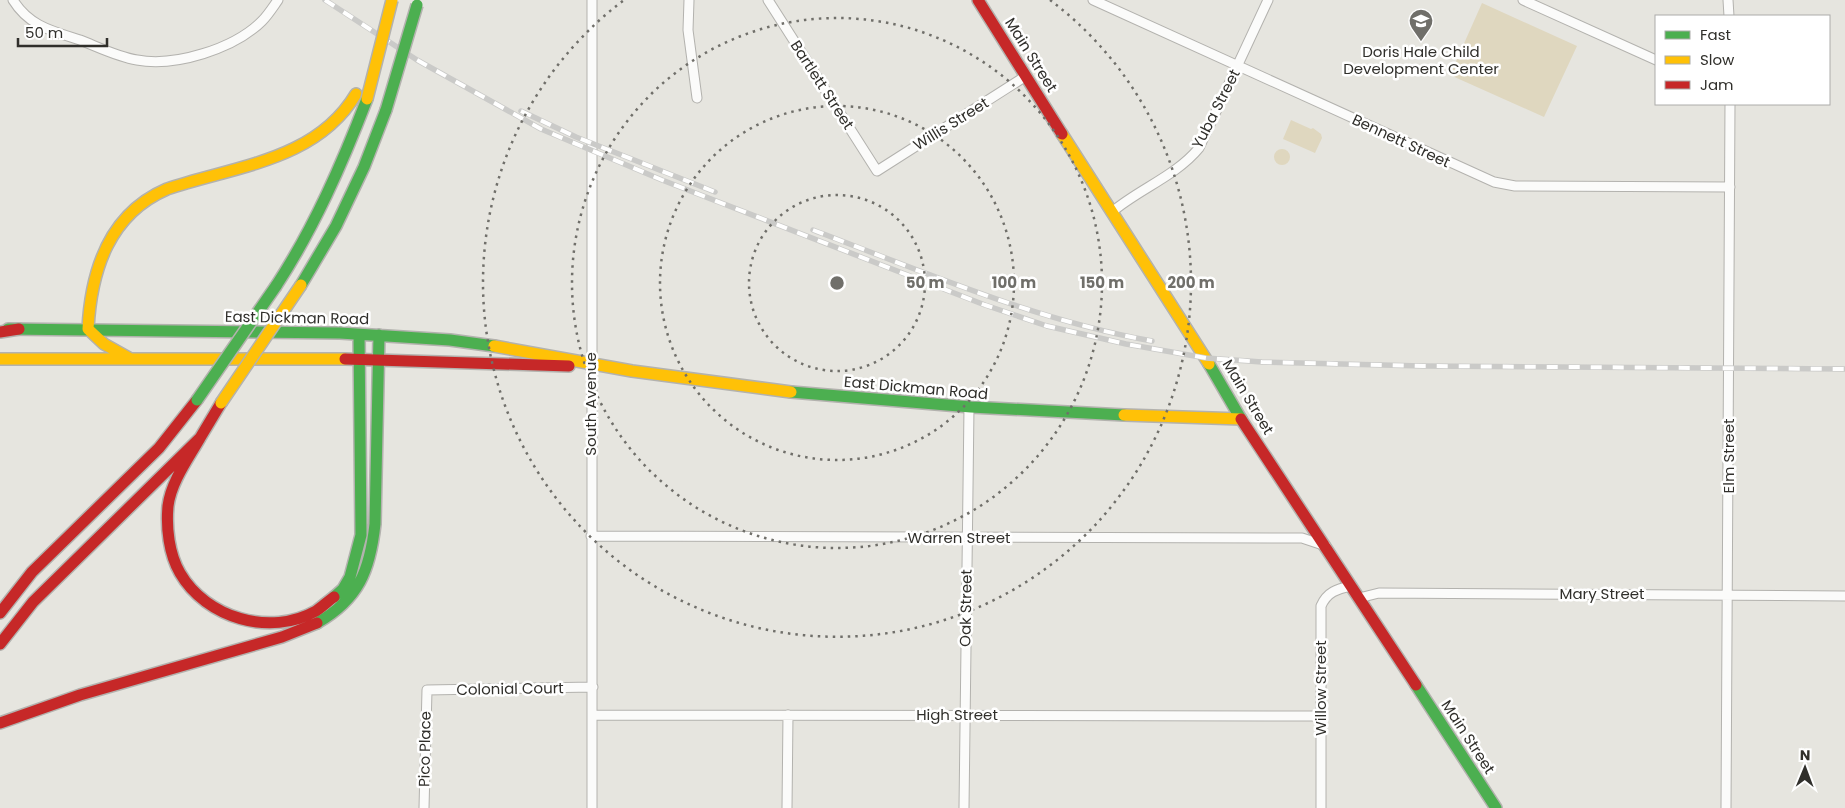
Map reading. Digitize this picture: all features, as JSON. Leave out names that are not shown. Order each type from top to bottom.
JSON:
[{"type":"main road","points":[[129,358],[104,344],[88,329],[88,308],[105,244],[120,222],[141,203],[166,189],[296,149],[316,139],[343,114],[356,94],[382,0]]},
{"type":"main road","points":[[0,613],[32,572],[159,448],[197,400],[301,248],[341,166],[367,99],[392,0]]},
{"type":"main road","name":"Main Street","points":[[978,0],[1206,358],[1241,419],[1496,808]]},
{"type":"main road","points":[[359,335],[361,535],[355,565],[343,588],[319,608],[289,622],[258,624],[228,617],[210,607],[183,579],[172,557],[167,532],[168,508],[172,490],[220,403],[301,285],[336,226],[364,167],[386,110],[417,2]]},
{"type":"main road","name":"East Dickman Road","points":[[0,330],[88,329],[379,335],[451,340],[521,349],[591,364],[703,382],[969,407],[1070,414],[1241,419]]},
{"type":"main road","points":[[0,723],[53,703],[304,630],[342,606],[357,589],[372,547],[375,524],[379,335]]},
{"type":"main road","name":"East Dickman Road","points":[[0,359],[129,358],[449,361],[537,367],[591,364]]},
{"type":"main road","points":[[0,644],[33,602],[106,528],[200,438]]},
{"type":"street","points":[[13,0],[35,24],[136,60],[155,62],[179,61],[241,36],[261,22],[278,0]]},
{"type":"street","name":"South Avenue","points":[[592,0],[592,808]]},
{"type":"street","points":[[689,0],[688,30],[696,98]]},
{"type":"street","name":"Bartlett Street","points":[[768,0],[877,171]]},
{"type":"street","name":"Bennett Street","points":[[1093,0],[1494,182],[1515,186],[1730,187]]},
{"type":"street","name":"Yuba Street","points":[[1112,212],[1125,201],[1189,160],[1199,148],[1268,0]]},
{"type":"street","points":[[1523,0],[1655,60]]},
{"type":"street","points":[[1728,0],[1729,15]]},
{"type":"street","name":"Willis Street","points":[[877,171],[1026,76]]},
{"type":"street","name":"Elm Street","points":[[1726,808],[1730,105]]},
{"type":"street","name":"Oak Street","points":[[964,808],[969,407]]},
{"type":"street","name":"Warren Street","points":[[592,536],[1302,538],[1326,546]]},
{"type":"street","name":"Willow Street","points":[[1321,808],[1321,606],[1325,596],[1336,590],[1352,586]]},
{"type":"street","name":"Mary Street","points":[[1359,598],[1379,593],[1845,596]]},
{"type":"street","name":"Colonial Court","points":[[427,690],[593,688]]},
{"type":"street","name":"Pico Place","points":[[424,808],[427,690]]},
{"type":"street","name":"High Street","points":[[593,715],[1321,716]]},
{"type":"street","points":[[787,808],[788,715]]},
{"type":"shaded area","points":[[1482,3],[1577,46],[1544,117],[1450,75]]},
{"type":"shaded area","points":[[1291,120],[1311,129],[1313,128],[1321,134],[1322,138],[1315,153],[1283,139]]},
{"type":"shaded area","points":[[1279,149],[1285,149],[1290,154],[1288,163],[1279,165],[1274,160],[1274,154]]},
{"type":"railway","points":[[325,0],[417,60],[541,129],[662,180],[985,305],[1047,326],[1126,344],[1206,358],[1262,362],[1423,366],[1845,369]]},
{"type":"railway","points":[[521,111],[576,137],[715,192]]},
{"type":"railway","points":[[813,230],[1023,308],[1065,321],[1152,341]]},
{"type":"traffic: fast","points":[[386,110],[417,5]]},
{"type":"traffic: fast","points":[[276,286],[315,218],[348,147],[367,99]]},
{"type":"traffic: fast","points":[[301,285],[336,226],[364,167],[386,110]]},
{"type":"traffic: fast","points":[[197,400],[276,286]]},
{"type":"traffic: fast","points":[[8,329],[340,333],[450,340],[494,346]]},
{"type":"traffic: fast","points":[[334,597],[343,589],[350,577],[361,535],[359,335]]},
{"type":"traffic: fast","points":[[317,623],[343,604],[352,593],[360,582],[370,556],[375,524],[379,335]]},
{"type":"traffic: fast","points":[[1209,364],[1241,419]]},
{"type":"traffic: fast","points":[[791,392],[971,407],[1124,415]]},
{"type":"traffic: fast","points":[[1416,685],[1496,808]]},
{"type":"traffic: slow","points":[[367,99],[392,0]]},
{"type":"traffic: slow","points":[[129,358],[104,344],[88,329],[93,286],[99,265],[117,229],[131,213],[147,200],[167,189],[272,158],[296,147],[319,134],[339,116],[356,94]]},
{"type":"traffic: slow","points":[[1062,134],[1209,364]]},
{"type":"traffic: slow","points":[[221,403],[301,285]]},
{"type":"traffic: slow","points":[[494,346],[632,371],[791,392]]},
{"type":"traffic: slow","points":[[0,359],[345,359]]},
{"type":"traffic: slow","points":[[1124,415],[1241,419]]},
{"type":"traffic: jam","points":[[978,0],[1062,134]]},
{"type":"traffic: jam","points":[[0,332],[19,329]]},
{"type":"traffic: jam","points":[[345,359],[569,366]]},
{"type":"traffic: jam","points":[[0,613],[32,572],[159,448],[197,400]]},
{"type":"traffic: jam","points":[[0,644],[33,602],[200,438],[221,403]]},
{"type":"traffic: jam","points":[[1241,419],[1416,685]]},
{"type":"traffic: jam","points":[[200,438],[176,479],[167,514],[169,541],[173,558],[191,589],[206,602],[222,612],[240,619],[260,622],[298,619],[316,611],[334,597]]},
{"type":"traffic: jam","points":[[0,723],[80,695],[282,637],[317,623]]},
{"type":"place","name":"Doris Hale Child Development Center","points":[[1421,42]]}]
